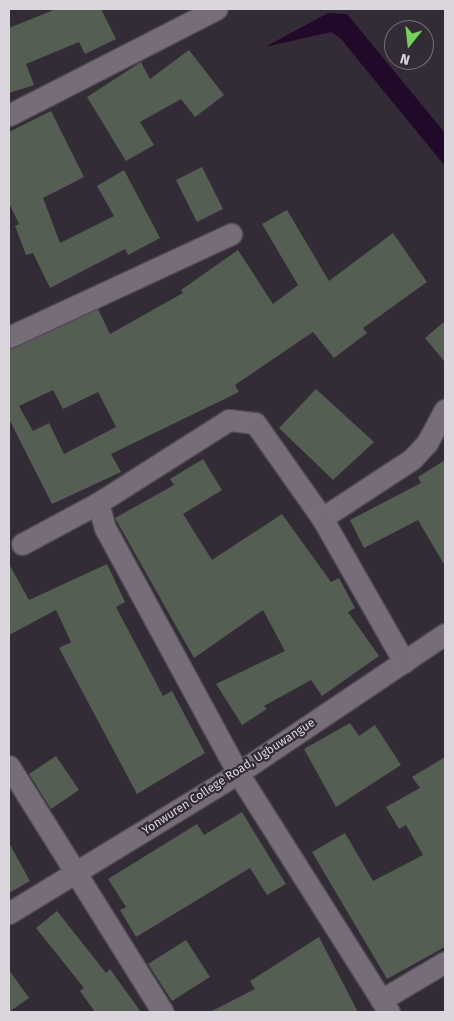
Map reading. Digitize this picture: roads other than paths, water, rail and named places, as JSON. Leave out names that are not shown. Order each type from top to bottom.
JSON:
[{"type":"street","points":[[9,115],[216,9]]},
{"type":"street","points":[[9,337],[230,234]]},
{"type":"street","points":[[322,518],[412,459],[427,443],[445,409]]},
{"type":"street","points":[[22,544],[98,503],[229,420],[243,418],[255,424],[322,518],[404,662]]},
{"type":"street","points":[[98,503],[105,528],[238,773],[385,1006],[445,962]]},
{"type":"street","name":"Yonwuren College Road, Ugbuwangue","points":[[9,913],[238,773],[445,634]]},
{"type":"street","points":[[9,766],[163,1012]]}]
